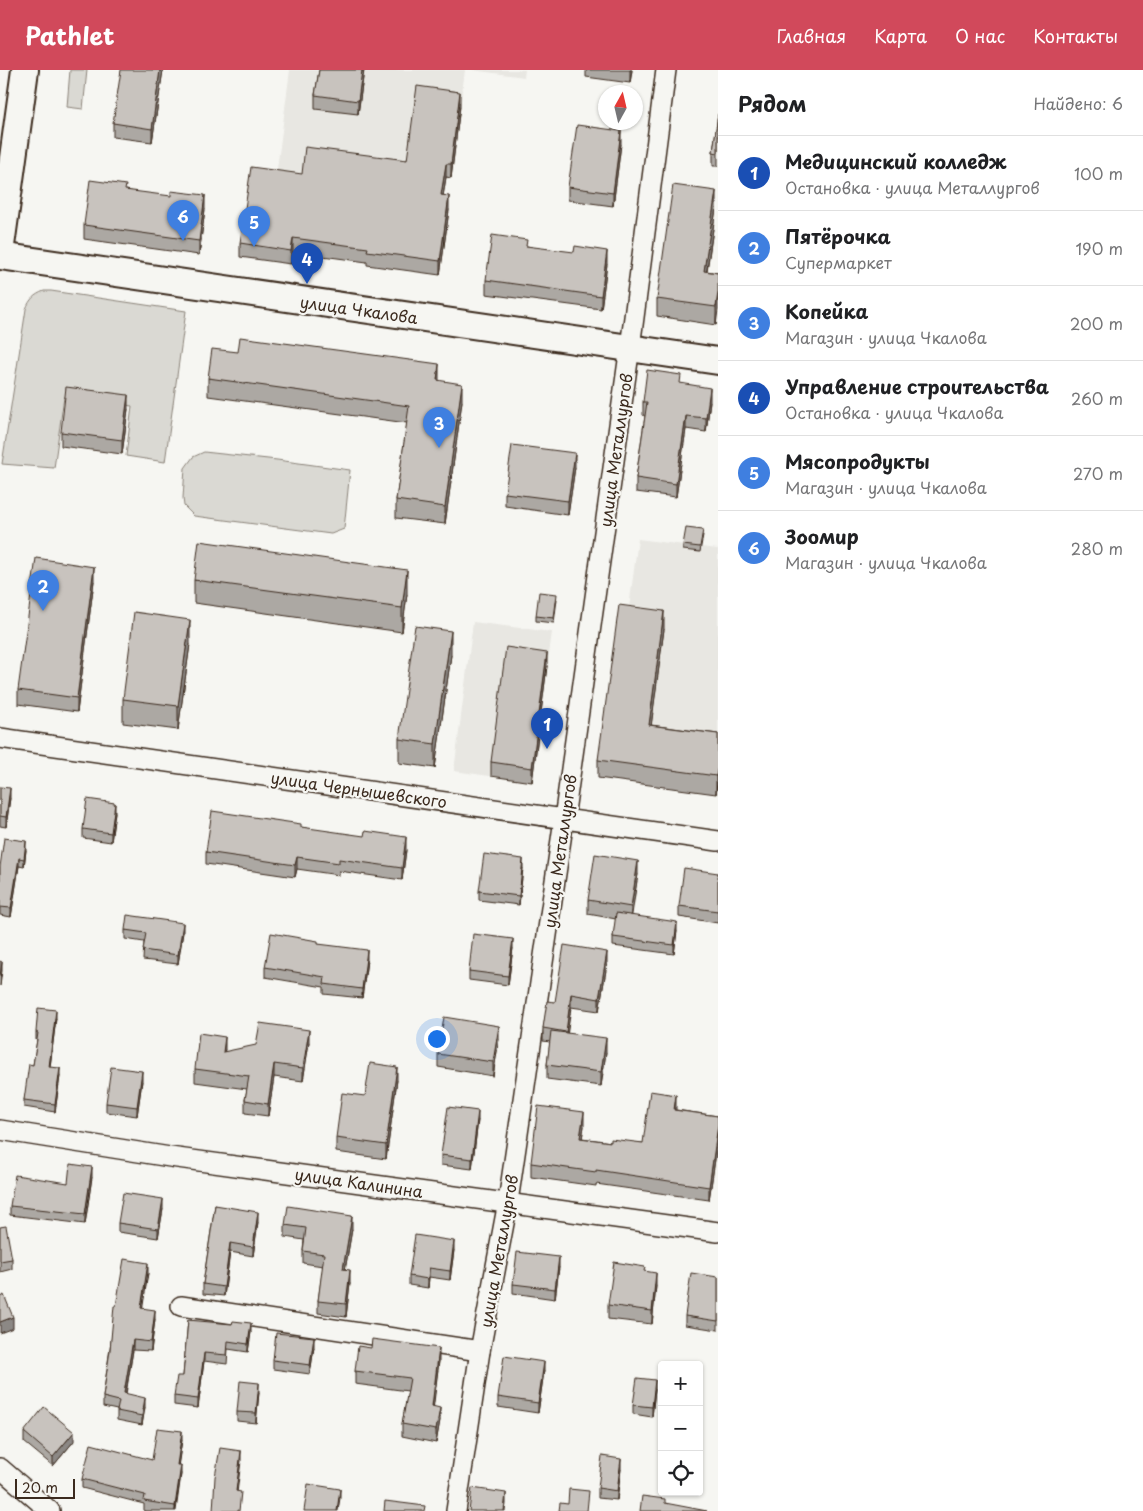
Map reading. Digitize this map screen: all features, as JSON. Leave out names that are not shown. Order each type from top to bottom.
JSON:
[{"type":"main road","points":[[0,254],[25,70]]},
{"type":"main road","name":"улица Чкалова","points":[[0,254],[718,361]]},
{"type":"street","name":"улица Металлургов","points":[[456,1511],[480,1350],[508,1202],[564,819],[630,349],[666,70]]},
{"type":"street","name":"улица Чернышевского","points":[[0,738],[718,841]]},
{"type":"street","name":"улица Калинина","points":[[0,1130],[170,1157],[718,1232]]},
{"type":"street","points":[[181,1306],[480,1350]]},
{"type":"street","points":[[0,1468],[50,1511]]},
{"type":"shaded area","points":[[70,70],[87,70],[83,109],[67,107]]},
{"type":"shaded area","points":[[290,70],[465,70],[451,178],[446,178],[441,209],[367,262],[293,252],[291,264],[274,262],[275,254],[265,252],[263,260],[240,257],[251,181],[275,184]]},
{"type":"shaded area","points":[[472,70],[525,70],[524,77]]},
{"type":"shaded area","points":[[44,291],[186,311],[165,462],[126,456],[132,406],[64,397],[54,468],[2,464],[26,309],[33,298]]},
{"type":"shaded area","points":[[204,452],[350,470],[344,529],[331,534],[194,516],[184,506],[185,468],[193,457]]},
{"type":"shaded area","points":[[638,539],[684,545],[684,550],[700,552],[701,547],[718,549],[718,794],[598,778],[619,622],[627,623]]},
{"type":"shaded area","points":[[473,622],[552,632],[532,782],[454,771]]},
{"type":"building","points":[[121,70],[160,70],[152,129],[113,123]]},
{"type":"building","points":[[319,70],[362,70],[358,101],[315,95]]},
{"type":"building","points":[[417,86],[460,92],[451,164],[446,164],[441,195],[449,196],[440,261],[367,251],[368,248],[293,238],[291,251],[240,243],[251,167],[302,174],[305,147],[407,160]]},
{"type":"building","points":[[718,114],[718,153],[713,152]]},
{"type":"building","points":[[577,125],[598,128],[598,130],[621,131],[613,193],[568,187]]},
{"type":"building","points":[[90,180],[126,185],[125,190],[171,196],[171,191],[205,195],[199,241],[84,225]]},
{"type":"building","points":[[673,185],[716,191],[704,271],[718,273],[716,307],[657,299]]},
{"type":"building","points":[[492,235],[527,240],[526,246],[574,252],[575,246],[607,251],[601,296],[486,280]]},
{"type":"building","points":[[240,337],[439,364],[437,380],[462,384],[445,507],[396,500],[409,406],[208,378],[212,349],[238,352]]},
{"type":"building","points":[[647,370],[681,375],[680,383],[710,388],[706,418],[686,416],[676,484],[636,478],[647,402],[643,402]]},
{"type":"building","points":[[66,387],[128,395],[122,440],[61,432]]},
{"type":"building","points":[[512,445],[575,453],[568,501],[505,493]]},
{"type":"building","points":[[686,528],[703,530],[700,547],[683,545]]},
{"type":"building","points":[[199,541],[407,570],[402,608],[194,580]]},
{"type":"building","points":[[36,558],[94,567],[77,698],[18,690]]},
{"type":"building","points":[[539,592],[557,594],[554,618],[536,616]]},
{"type":"building","points":[[619,605],[664,611],[649,725],[718,734],[718,766],[716,776],[598,760]]},
{"type":"building","points":[[134,612],[190,620],[178,706],[123,699]]},
{"type":"building","points":[[415,626],[451,631],[435,744],[399,739]]},
{"type":"building","points":[[506,647],[547,653],[532,768],[491,762]]},
{"type":"building","points":[[0,787],[10,788],[6,817],[0,816]]},
{"type":"building","points":[[87,799],[115,803],[111,833],[83,829]]},
{"type":"building","points":[[212,811],[301,824],[301,827],[364,836],[365,831],[406,837],[402,868],[339,859],[339,863],[297,857],[295,865],[206,852]]},
{"type":"building","points":[[4,838],[26,841],[24,859],[19,858],[11,908],[0,907],[0,867]]},
{"type":"building","points":[[484,854],[523,859],[519,896],[479,891]]},
{"type":"building","points":[[595,854],[638,861],[631,907],[588,900]]},
{"type":"building","points":[[684,868],[718,873],[718,911],[679,906]]},
{"type":"building","points":[[616,913],[677,922],[674,945],[613,937]]},
{"type":"building","points":[[127,915],[183,923],[178,955],[143,950],[146,933],[125,930]]},
{"type":"building","points":[[271,933],[318,941],[318,944],[367,950],[362,989],[324,984],[325,977],[265,967]]},
{"type":"building","points":[[473,934],[513,939],[508,976],[469,971]]},
{"type":"building","points":[[564,945],[607,952],[599,999],[571,994],[566,1032],[543,1028],[547,1001],[555,1002]]},
{"type":"building","points":[[0,961],[2,962],[0,977]]},
{"type":"building","points":[[38,1008],[56,1010],[49,1067],[60,1068],[55,1104],[24,1100],[29,1064],[33,1065],[38,1033],[36,1032]]},
{"type":"building","points":[[444,1017],[499,1026],[493,1062],[438,1054]]},
{"type":"building","points":[[260,1023],[309,1030],[303,1068],[274,1064],[268,1104],[245,1100],[249,1076],[195,1069],[199,1033],[225,1037],[223,1052],[256,1045]]},
{"type":"building","points":[[551,1031],[606,1038],[601,1072],[547,1065]]},
{"type":"building","points":[[370,1063],[397,1067],[386,1145],[336,1138],[342,1093],[365,1096]]},
{"type":"building","points":[[111,1067],[142,1071],[137,1107],[106,1103]]},
{"type":"building","points":[[650,1091],[676,1095],[674,1110],[718,1116],[709,1187],[596,1170],[596,1172],[531,1163],[538,1106],[584,1112],[580,1138],[611,1142],[611,1139],[643,1143]]},
{"type":"building","points":[[448,1107],[478,1111],[472,1159],[441,1155]]},
{"type":"building","points":[[70,1164],[92,1167],[85,1214],[10,1206],[15,1175],[68,1183]]},
{"type":"building","points":[[123,1193],[163,1199],[158,1229],[118,1223]]},
{"type":"building","points":[[215,1205],[258,1212],[253,1247],[230,1243],[224,1287],[203,1284]]},
{"type":"building","points":[[288,1206],[352,1216],[343,1269],[350,1270],[346,1304],[318,1301],[324,1254],[303,1251],[306,1228],[285,1225]]},
{"type":"building","points":[[6,1226],[12,1259],[0,1261],[0,1227]]},
{"type":"building","points":[[415,1235],[454,1241],[450,1271],[429,1268],[428,1279],[409,1276]]},
{"type":"building","points":[[517,1252],[559,1257],[555,1289],[513,1284]]},
{"type":"building","points":[[124,1259],[148,1263],[141,1308],[155,1310],[151,1342],[133,1340],[124,1393],[145,1398],[142,1416],[117,1411],[119,1401],[103,1397],[114,1306],[116,1306]]},
{"type":"building","points":[[614,1262],[645,1267],[644,1271],[656,1273],[652,1311],[608,1305]]},
{"type":"building","points":[[691,1273],[718,1277],[718,1321],[685,1316]]},
{"type":"building","points":[[4,1295],[13,1317],[0,1322],[0,1297]]},
{"type":"building","points":[[188,1320],[232,1324],[233,1321],[251,1323],[248,1344],[228,1341],[227,1355],[204,1353],[198,1399],[174,1396],[177,1376],[183,1376]]},
{"type":"building","points":[[276,1333],[314,1337],[310,1365],[273,1360]]},
{"type":"building","points":[[372,1339],[439,1348],[432,1406],[440,1408],[436,1430],[402,1424],[410,1378],[355,1371],[358,1346],[371,1348]]},
{"type":"building","points":[[504,1356],[544,1362],[538,1403],[498,1397]]},
{"type":"building","points":[[637,1378],[655,1380],[652,1407],[633,1405]]},
{"type":"building","points":[[240,1381],[259,1383],[256,1413],[237,1412]]},
{"type":"building","points":[[44,1407],[74,1432],[53,1457],[24,1432]]},
{"type":"building","points":[[157,1428],[182,1431],[177,1465],[181,1465],[175,1506],[144,1501],[145,1495],[82,1479],[91,1444],[152,1460]]},
{"type":"building","points":[[220,1448],[241,1451],[236,1491],[241,1492],[239,1511],[213,1511],[215,1477]]},
{"type":"building","points":[[602,1456],[621,1459],[617,1491],[598,1488]]},
{"type":"building","points":[[308,1484],[340,1489],[337,1511],[304,1511]]},
{"type":"building","points":[[472,1488],[506,1493],[504,1511],[469,1511]]},
{"type":"building","points":[[569,1489],[589,1491],[587,1511],[559,1511],[560,1503],[568,1504]]},
{"type":"building","points":[[642,1496],[665,1499],[665,1503],[707,1511],[640,1511]]},
{"type":"building","points":[[385,1501],[425,1506],[424,1511],[384,1511]]},
{"type":"place","name":"Зоомир","points":[[183,241]]},
{"type":"place","name":"Мясопродукты","points":[[254,247]]},
{"type":"place","name":"Управление строительства","points":[[307,284]]},
{"type":"place","name":"Копейка","points":[[439,448]]},
{"type":"place","name":"Пятёрочка","points":[[43,611]]},
{"type":"place","name":"Медицинский колледж","points":[[547,749]]}]
